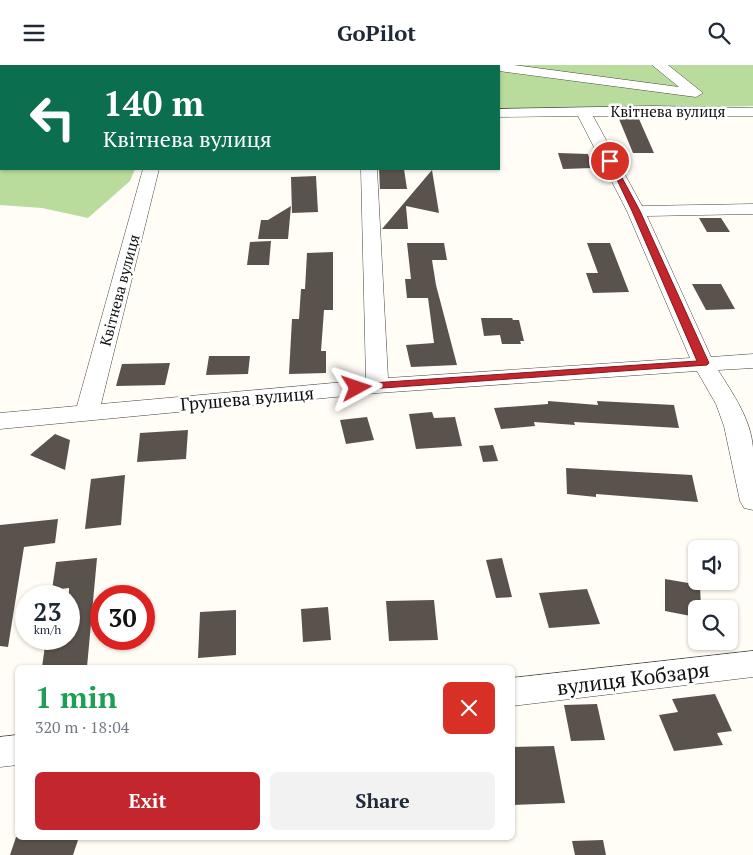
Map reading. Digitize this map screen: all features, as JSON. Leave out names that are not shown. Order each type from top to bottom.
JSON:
[{"type":"street","points":[[659,65],[717,111]]},
{"type":"street","points":[[500,67],[696,93]]},
{"type":"street","name":"Квітнева вулиця","points":[[583,111],[636,211],[704,363],[728,404],[749,470],[753,501]]},
{"type":"street","name":"Квітнева вулиця","points":[[500,113],[583,111],[753,112]]},
{"type":"street","name":"Квітнева вулиця","points":[[87,412],[151,170]]},
{"type":"street","points":[[369,170],[369,226],[376,323],[377,386]]},
{"type":"street","points":[[636,211],[753,209]]},
{"type":"street","name":"Грушева вулиця","points":[[0,421],[377,386],[753,361]]},
{"type":"street","name":"вулиця Кобзаря","points":[[515,692],[753,664]]},
{"type":"street","points":[[0,752],[15,750]]},
{"type":"green space","points":[[500,65],[753,65],[753,106],[500,113]]},
{"type":"green space","points":[[0,170],[135,170],[130,181],[88,218],[42,208],[0,205]]},
{"type":"building","points":[[619,119],[639,119],[654,153],[633,153]]},
{"type":"building","points":[[558,153],[588,154],[592,168],[563,169]]},
{"type":"building","points":[[379,170],[404,170],[407,189],[380,189]]},
{"type":"building","points":[[432,170],[439,213],[406,206],[408,229],[382,229]]},
{"type":"building","points":[[316,176],[318,212],[292,213],[291,177]]},
{"type":"building","points":[[291,206],[288,239],[258,239],[261,220],[268,220]]},
{"type":"building","points":[[699,218],[721,218],[730,232],[707,232]]},
{"type":"building","points":[[271,241],[269,265],[247,265],[250,242]]},
{"type":"building","points":[[407,243],[444,243],[447,260],[432,260],[436,285],[457,365],[411,367],[406,345],[434,343],[428,298],[407,298],[405,279],[411,279]]},
{"type":"building","points":[[587,243],[610,243],[629,292],[593,293],[586,273],[598,273]]},
{"type":"building","points":[[333,252],[333,310],[324,310],[321,351],[326,351],[326,373],[289,374],[292,319],[299,319],[301,289],[305,289],[307,253]]},
{"type":"building","points":[[692,284],[721,284],[735,309],[706,310]]},
{"type":"building","points":[[481,318],[512,318],[513,320],[519,320],[524,341],[520,341],[521,344],[502,344],[500,335],[484,336]]},
{"type":"building","points":[[209,356],[250,356],[248,374],[206,375]]},
{"type":"building","points":[[170,363],[165,385],[116,386],[122,364]]},
{"type":"building","points":[[548,401],[598,405],[597,401],[674,405],[679,428],[574,422],[575,425],[534,422],[535,426],[501,429],[494,408],[548,404]]},
{"type":"building","points":[[432,412],[434,418],[455,417],[462,446],[416,449],[409,414]]},
{"type":"building","points":[[367,417],[374,440],[346,444],[340,420]]},
{"type":"building","points":[[188,430],[186,459],[137,462],[140,433]]},
{"type":"building","points":[[55,434],[70,440],[65,470],[30,455]]},
{"type":"building","points":[[493,445],[498,461],[483,462],[479,446]]},
{"type":"building","points":[[566,468],[692,475],[698,502],[596,494],[596,497],[567,494]]},
{"type":"building","points":[[125,475],[121,525],[85,529],[91,479]]},
{"type":"building","points":[[58,519],[55,543],[24,547],[18,585],[15,585],[15,603],[8,647],[0,646],[0,525]]},
{"type":"building","points":[[97,558],[95,585],[90,585],[90,634],[87,665],[42,665],[44,650],[80,650],[80,585],[53,585],[56,562]]},
{"type":"building","points":[[502,558],[512,597],[496,598],[486,560]]},
{"type":"building","points":[[665,579],[688,583],[688,590],[700,590],[701,600],[688,600],[688,615],[665,611]]},
{"type":"building","points":[[587,589],[600,624],[549,628],[539,593]]},
{"type":"building","points":[[434,600],[438,640],[389,641],[386,601]]},
{"type":"building","points":[[328,607],[331,640],[303,642],[301,609]]},
{"type":"building","points":[[236,610],[236,655],[198,658],[200,612]]},
{"type":"building","points":[[715,694],[732,731],[717,733],[723,745],[674,751],[659,715],[678,712],[672,699]]},
{"type":"building","points":[[597,704],[605,740],[571,741],[564,705]]},
{"type":"building","points":[[554,746],[565,803],[515,805],[515,747]]},
{"type":"building","points":[[15,840],[78,840],[73,855],[10,855]]},
{"type":"building","points":[[603,840],[606,855],[575,855],[572,841]]},
{"type":"route","points":[[357,388],[704,363],[636,211],[610,161]]}]
